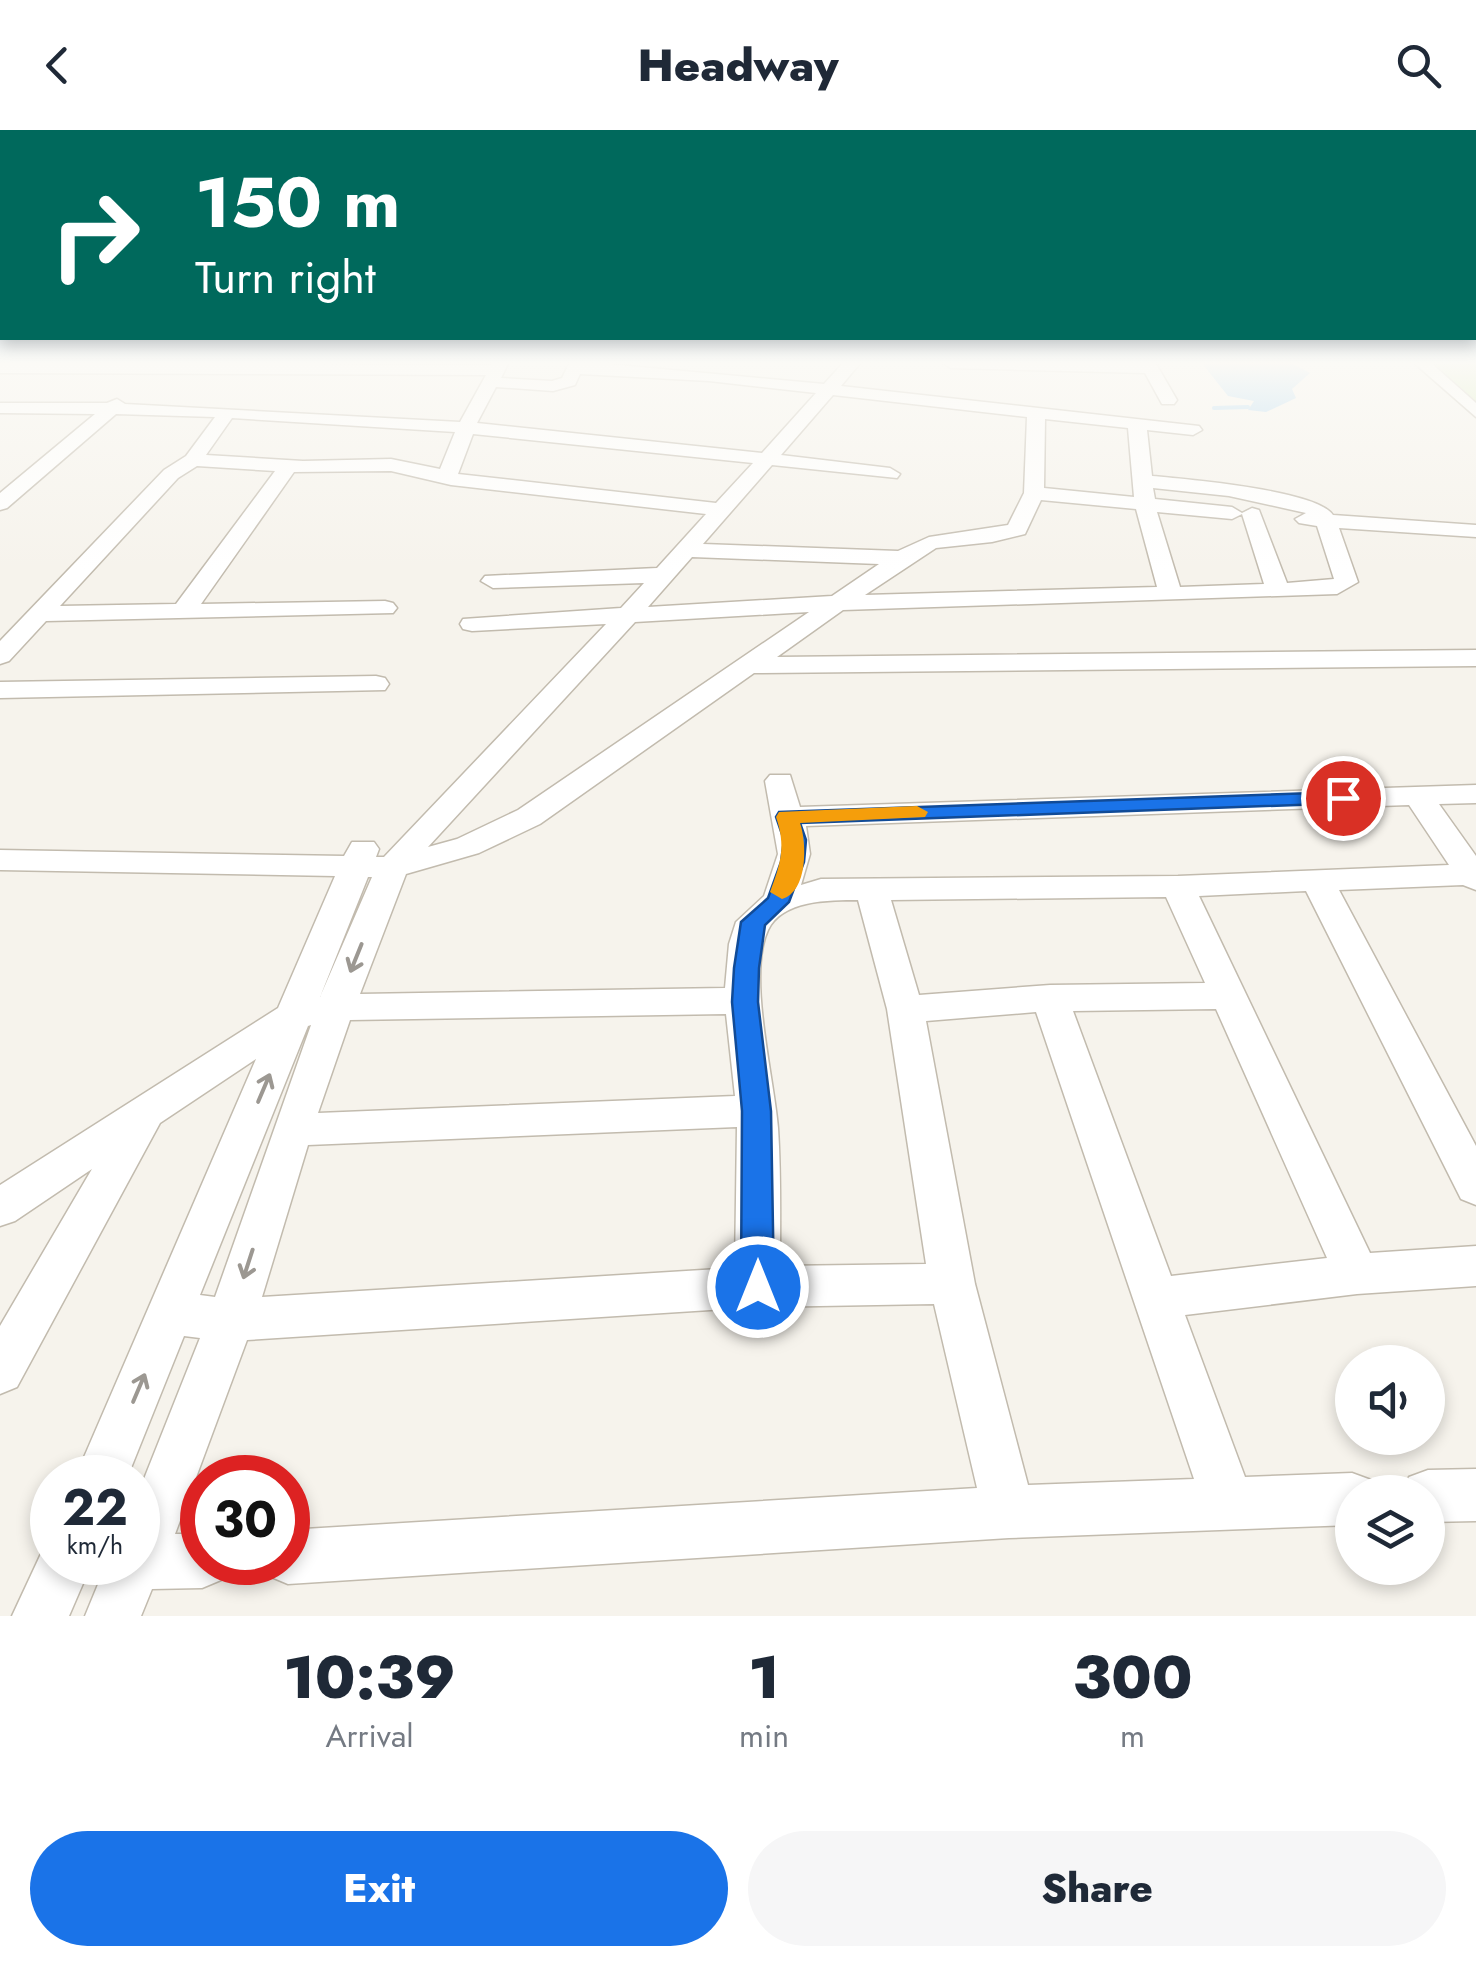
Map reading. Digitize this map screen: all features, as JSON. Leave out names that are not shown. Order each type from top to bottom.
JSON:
[{"type":"street","points":[[0,483],[69,431]]},
{"type":"street","points":[[0,504],[76,431]]},
{"type":"street","points":[[0,656],[171,474],[193,460],[214,431]]},
{"type":"street","points":[[448,476],[466,431]]},
{"type":"street","points":[[533,431],[890,474]]},
{"type":"street","points":[[111,1455],[170,1313],[316,1011],[378,858],[629,614],[791,431]]},
{"type":"street","points":[[0,860],[378,858],[468,846],[529,817],[900,558],[925,544],[984,539],[1016,529],[1034,493],[1043,431]]},
{"type":"street","points":[[1137,431],[1145,504],[1171,595]]},
{"type":"street","points":[[193,460],[288,467],[390,464],[448,476],[722,510]]},
{"type":"street","points":[[183,612],[288,467]]},
{"type":"street","points":[[1142,480],[1275,498],[1324,517]]},
{"type":"street","points":[[1034,493],[1252,514],[1476,528]]},
{"type":"street","points":[[1252,514],[1278,590]]},
{"type":"street","points":[[472,624],[836,603],[1171,595],[1337,586],[1346,582],[1324,517]]},
{"type":"street","points":[[686,550],[900,558]]},
{"type":"street","points":[[493,581],[662,575]]},
{"type":"street","points":[[40,614],[385,608]]},
{"type":"street","points":[[748,665],[1476,658]]},
{"type":"street","points":[[0,690],[376,684]]},
{"type":"street","points":[[778,902],[793,862],[791,828],[780,782]]},
{"type":"street","points":[[791,828],[1421,803],[1470,805]]},
{"type":"street","points":[[1421,803],[1474,877]]},
{"type":"street","points":[[0,842],[378,858]]},
{"type":"street","points":[[758,1287],[756,1111],[745,1002],[748,935],[764,910],[810,892],[1474,877]]},
{"type":"street","points":[[1317,880],[1476,1187]]},
{"type":"street","points":[[1178,886],[1357,1274]]},
{"type":"street","points":[[872,891],[905,1009],[952,1284],[1009,1512]]},
{"type":"street","points":[[905,1009],[1050,998],[1231,996]]},
{"type":"street","points":[[1050,998],[1230,1504]]},
{"type":"street","points":[[0,1208],[316,1011],[745,1002]]},
{"type":"street","points":[[160,1493],[230,1320],[292,1130],[316,1011]]},
{"type":"street","points":[[292,1130],[756,1111]]},
{"type":"street","points":[[0,1371],[144,1116]]},
{"type":"street","points":[[1156,1298],[1357,1274],[1476,1266]]},
{"type":"street","points":[[170,1313],[230,1320],[758,1287],[952,1284]]},
{"type":"street","points":[[1445,1495],[1476,1494]]},
{"type":"street","points":[[310,1556],[525,1546],[1009,1512],[1335,1500]]},
{"type":"street","points":[[40,1616],[54,1585]]},
{"type":"street","points":[[113,1616],[124,1585]]},
{"type":"slow traffic","points":[[782,892],[793,862],[795,840],[787,817],[917,812]]},
{"type":"route","points":[[758,1287],[756,1111],[745,1002],[748,935],[753,922],[778,902],[793,862],[795,840],[787,817],[1343,798]]}]
